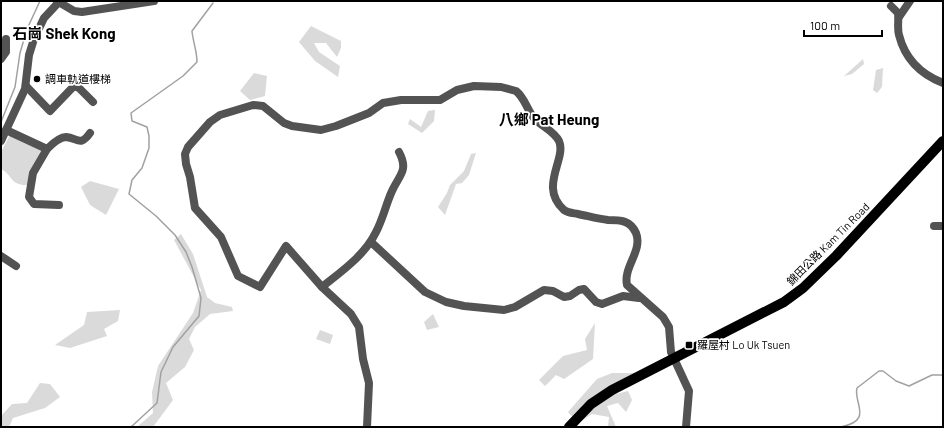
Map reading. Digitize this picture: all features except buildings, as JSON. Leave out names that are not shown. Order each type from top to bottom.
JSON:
[{"type":"main road","name":"錦田公路 Kam Tin Road","points":[[569,427],[591,404],[612,390],[784,302],[803,288],[836,256],[943,141]]},
{"type":"street","points":[[1,140],[26,86],[29,55],[34,39],[44,18],[58,2],[74,11],[82,12],[154,1]]},
{"type":"street","points":[[899,17],[910,1]]},
{"type":"street","points":[[891,6],[898,13],[899,34],[909,59],[921,72],[943,83]]},
{"type":"street","points":[[1,59],[6,52],[6,39]]},
{"type":"street","points":[[26,86],[50,111],[74,86],[79,88],[93,102]]},
{"type":"street","points":[[367,427],[370,383],[364,359],[359,327],[351,314],[322,287],[286,246],[260,287],[245,280],[235,273],[227,247],[221,237],[198,214],[192,200],[186,154],[192,141],[204,127],[220,115],[253,105],[263,106],[279,121],[320,130],[336,126],[369,112],[383,102],[401,100],[440,100],[465,87],[510,88],[520,94],[530,113],[558,141],[559,155],[553,176],[553,183],[556,200],[560,207],[566,212],[608,220],[621,220],[627,222],[636,232],[638,242],[637,248],[628,273],[627,282],[629,288],[667,322],[670,332],[671,352],[689,391],[686,427]]},
{"type":"street","points":[[6,130],[47,149]]},
{"type":"street","points":[[59,205],[34,204],[29,197],[33,173],[47,149],[61,138],[68,138],[78,141],[84,140],[90,133]]},
{"type":"street","points":[[322,287],[349,265],[371,242],[380,224],[392,190],[403,171],[404,162],[399,152]]},
{"type":"street","points":[[934,226],[943,226]]},
{"type":"street","points":[[371,242],[425,292],[446,302],[464,306],[496,310],[510,309],[546,289],[564,297],[570,296],[579,290],[584,289],[596,302],[602,304],[623,296],[640,298]]},
{"type":"street","points":[[1,256],[16,266]]},
{"type":"shaded area","points":[[311,26],[341,41],[341,48],[337,57],[326,43],[314,43],[319,52],[340,66],[338,77],[315,61],[299,42]]},
{"type":"shaded area","points":[[863,59],[864,64],[852,74],[844,76]]},
{"type":"shaded area","points":[[883,68],[882,87],[877,93],[873,90],[876,70]]},
{"type":"shaded area","points":[[254,73],[267,76],[265,96],[250,100],[240,91]]},
{"type":"shaded area","points":[[435,110],[434,121],[422,133],[408,124],[410,119],[421,127],[428,111]]},
{"type":"shaded area","points":[[10,135],[42,151],[28,185],[18,184],[1,169],[1,152]]},
{"type":"shaded area","points":[[476,153],[469,175],[462,183],[456,184],[445,215],[438,207],[450,185],[464,171],[471,154]]},
{"type":"shaded area","points":[[90,181],[119,189],[106,215],[90,205],[81,187]]},
{"type":"shaded area","points":[[181,234],[193,254],[207,297],[215,303],[232,307],[233,311],[210,314],[195,327],[189,339],[194,350],[185,367],[166,383],[173,400],[153,427],[137,427],[153,413],[152,392],[158,366],[193,313],[201,290],[174,240]]},
{"type":"shaded area","points":[[120,310],[118,321],[104,329],[107,336],[70,348],[55,345],[84,325],[87,312]]},
{"type":"shaded area","points":[[433,314],[439,327],[427,330],[424,322]]},
{"type":"shaded area","points":[[595,323],[593,359],[564,379],[556,375],[545,386],[539,380],[563,356],[587,350],[585,339]]},
{"type":"shaded area","points":[[320,330],[333,335],[330,344],[316,339]]},
{"type":"shaded area","points":[[612,373],[638,373],[616,394],[628,391],[632,400],[626,412],[618,403],[607,406],[616,427],[608,427],[609,417],[592,414],[578,423],[568,412],[597,379]]},
{"type":"shaded area","points":[[40,383],[50,384],[60,397],[45,408],[13,418],[9,427],[1,427],[1,416],[12,404],[27,403]]},
{"type":"waterway","points":[[1,122],[15,87],[20,53],[27,29],[40,1]]},
{"type":"waterway","points":[[131,427],[157,403],[161,372],[173,347],[199,316],[201,298],[186,252],[175,235],[156,216],[129,194],[132,180],[142,168],[149,148],[147,127],[132,121],[131,113],[183,76],[197,62],[192,31],[213,3]]},
{"type":"waterway","points":[[841,427],[851,424],[860,416],[857,388],[879,371],[883,371],[896,381],[909,386],[932,375],[943,375]]},
{"type":"place","name":"調車軌道樓梯","points":[[37,79]]},
{"type":"place","name":"羅屋村 Lo Uk Tsuen","points":[[689,345]]},
{"type":"district","name":"石崗 Shek Kong","points":[[64,34]]},
{"type":"district","name":"八鄉 Pat Heung","points":[[549,120]]}]
